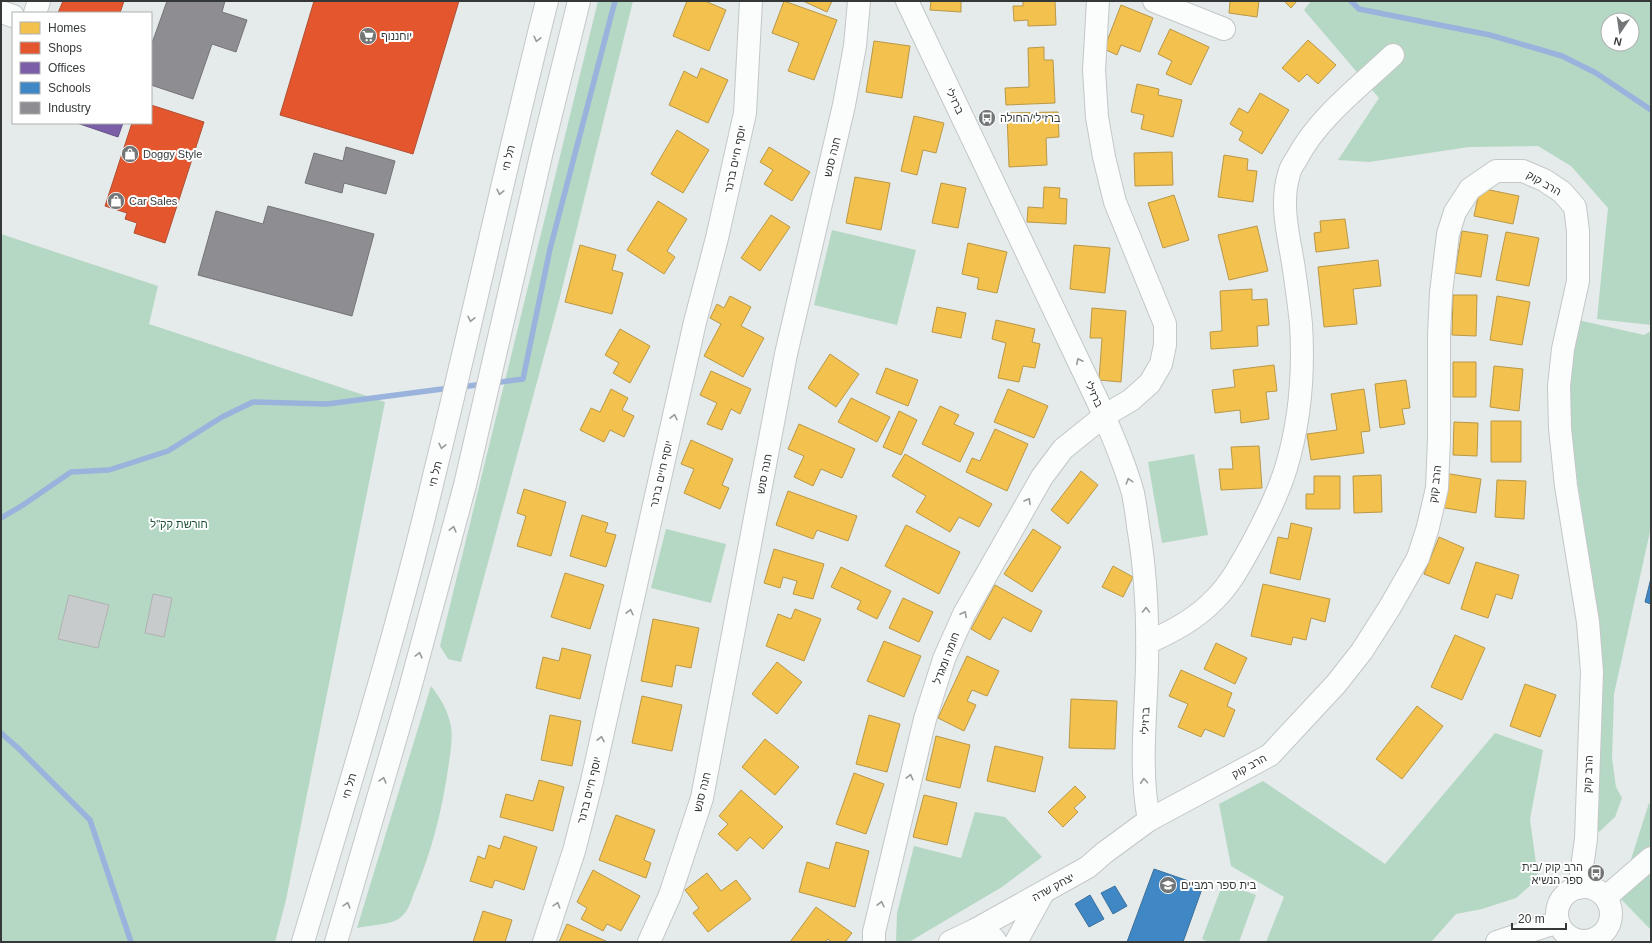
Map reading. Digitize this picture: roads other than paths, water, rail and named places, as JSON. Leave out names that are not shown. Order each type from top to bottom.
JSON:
[{"type":"main road","points":[[35,12],[39,1]]},
{"type":"main road","name":"תל חי","points":[[303,942],[414,558],[546,1]]},
{"type":"main road","points":[[336,942],[409,692],[459,507],[542,151],[579,1]]},
{"type":"main road","name":"יוסף חיים ברנר","points":[[544,942],[574,851],[592,781],[695,322],[735,160],[744,113],[751,1]]},
{"type":"main road","name":"חנה סנש","points":[[650,942],[670,895],[702,798],[786,354],[844,105],[855,46],[859,1]]},
{"type":"main road","name":"ברזילי","points":[[906,1],[1104,416],[1120,452],[1133,494],[1143,557],[1146,595],[1147,643],[1143,765],[1145,798],[1149,820]]},
{"type":"main road","name":"חומה ומגדל","points":[[874,942],[874,932],[924,719],[944,659],[964,614],[1042,477],[1063,449],[1104,416],[1131,400],[1150,383],[1161,364],[1165,345],[1165,324],[1115,202],[1104,157],[1097,117],[1094,70],[1098,1]]},
{"type":"main road","points":[[1154,1],[1224,29]]},
{"type":"main road","points":[[1,12],[12,16]]},
{"type":"main road","points":[[1147,643],[1190,620],[1216,598],[1242,563],[1266,519],[1286,468],[1297,422],[1303,368],[1301,323],[1284,199],[1289,173],[1301,150],[1318,127],[1393,55]]},
{"type":"main road","name":"הרב קוק","points":[[1149,820],[1270,755],[1336,684],[1362,650],[1418,558],[1428,527],[1437,488],[1439,439],[1439,334],[1441,293],[1448,234],[1455,212],[1470,189],[1496,171],[1523,171],[1544,180],[1567,197],[1576,207],[1578,231],[1578,281],[1562,349],[1559,386],[1560,428],[1566,486],[1588,622],[1592,672],[1586,839],[1579,888]]},
{"type":"main road","name":"יצחק שדה","points":[[950,942],[975,930],[1088,867],[1104,853],[1149,820]]},
{"type":"main road","points":[[1606,898],[1651,858]]},
{"type":"main road","points":[[1579,888],[1592,888],[1600,892],[1606,898],[1612,913],[1611,922],[1602,936],[1595,941],[1585,942],[1576,940],[1565,933],[1558,922],[1557,914],[1558,906],[1562,898],[1568,892],[1579,888]]},
{"type":"main road","points":[[1016,942],[1042,893]]},
{"type":"main road","points":[[1497,942],[1558,922]]},
{"type":"main road","points":[[975,930],[994,939],[996,942]]},
{"type":"waterway","points":[[493,383],[523,379],[550,249],[615,1]]},
{"type":"waterway","points":[[1351,1],[1359,9],[1490,35],[1562,56],[1596,73],[1651,110]]},
{"type":"waterway","points":[[461,387],[484,384]]},
{"type":"waterway","points":[[1,518],[23,505],[71,472],[109,470],[168,451],[222,417],[253,402],[327,404],[450,388]]},
{"type":"waterway","points":[[1,733],[90,820],[131,942]]},
{"type":"place","name":"יוחננוף","points":[[368,36]]},
{"type":"place","name":"ברזילי/החולה","points":[[987,118]]},
{"type":"place","name":"Doggy Style","points":[[130,154]]},
{"type":"place","name":"Car Sales","points":[[116,201]]},
{"type":"place","name":"הרב קוק /בית ספר הנשיא","points":[[1596,873]]},
{"type":"place","name":"בית ספר רמביים","points":[[1168,885]]},
{"type":"park label","name":"חורשת קק\"ל","points":[[179,524]]}]
